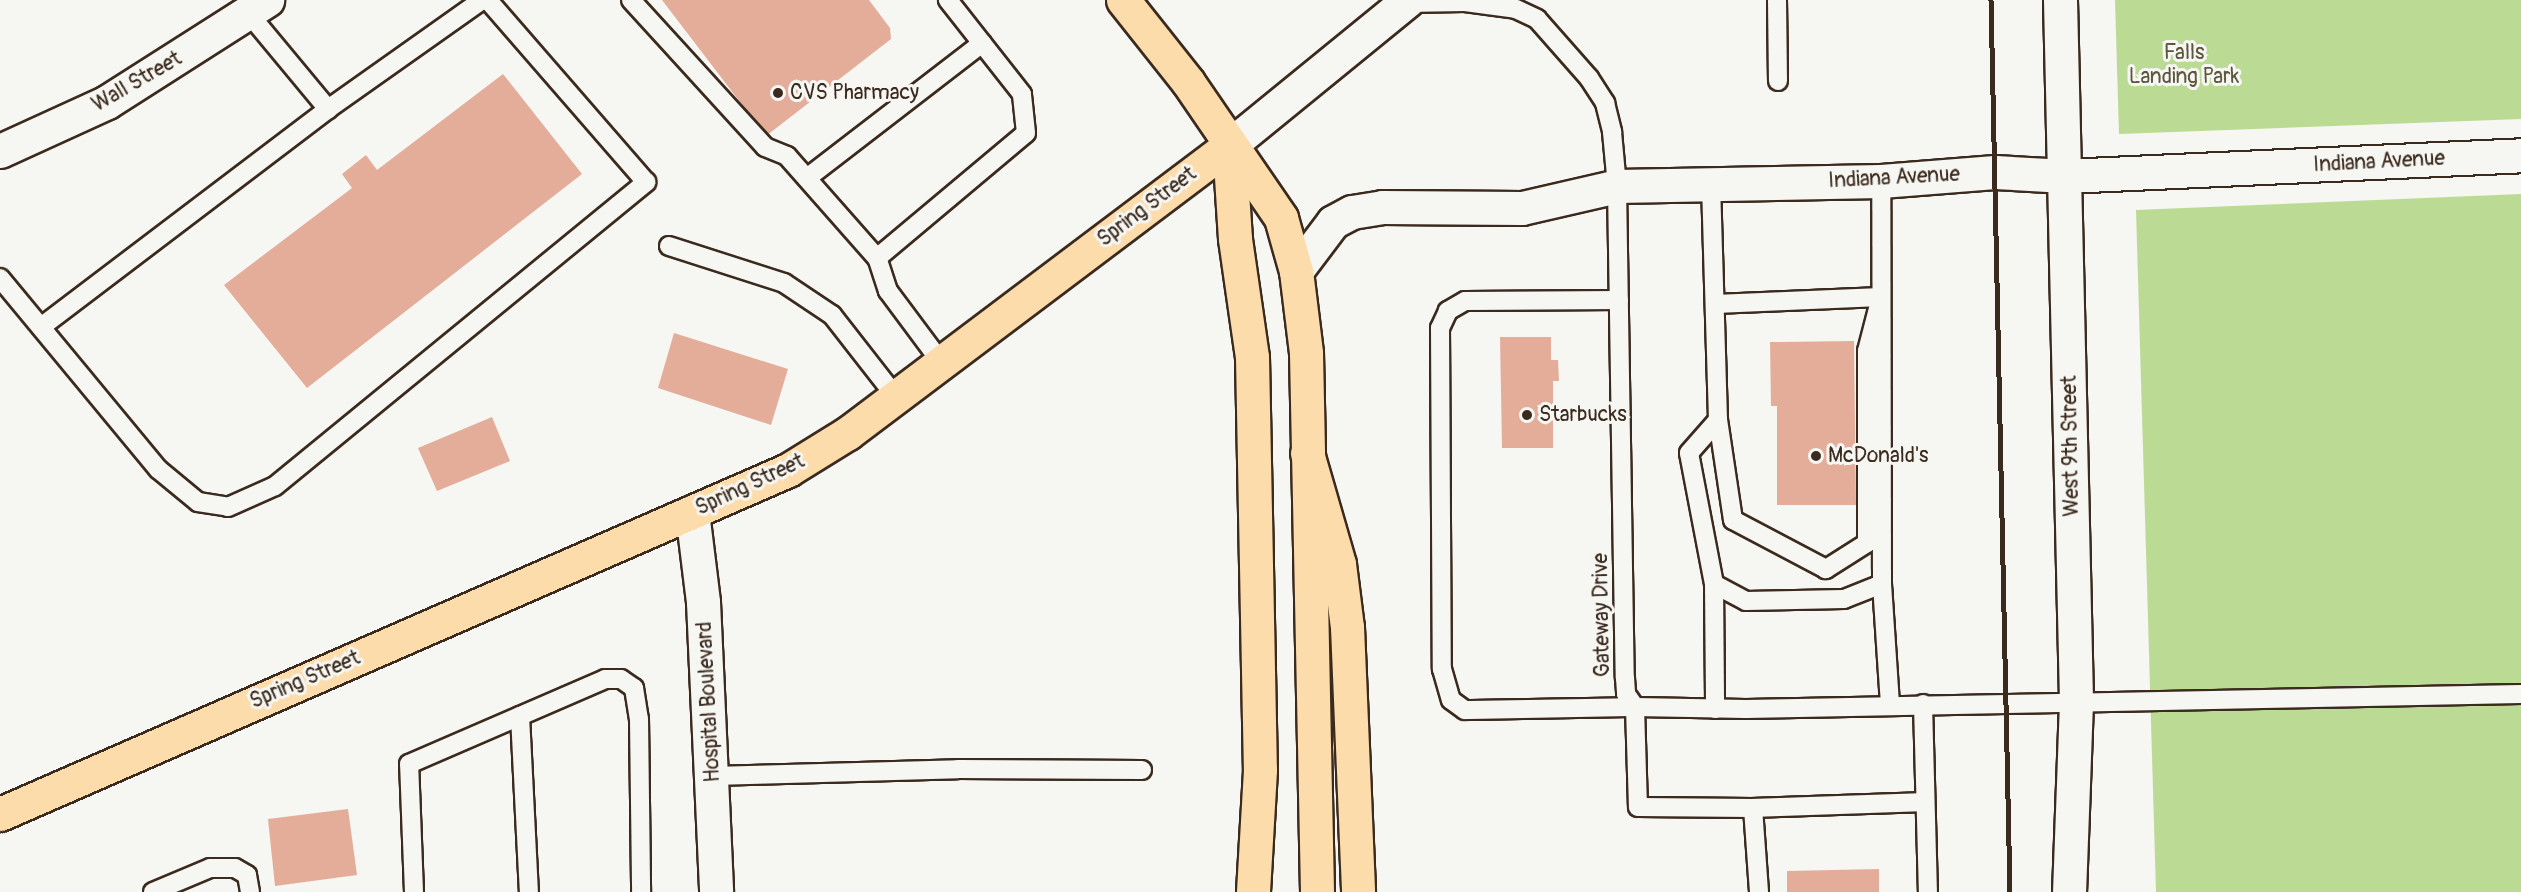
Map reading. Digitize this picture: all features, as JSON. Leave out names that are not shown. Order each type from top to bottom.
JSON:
[{"type":"main road","points":[[1123,0],[1188,82],[1229,146],[1281,218],[1296,271],[1306,353],[1317,892]]},
{"type":"main road","points":[[1229,146],[1235,239],[1252,357],[1260,770],[1267,892]]},
{"type":"main road","name":"Spring Street","points":[[0,814],[788,470],[896,397],[1229,146]]},
{"type":"main road","points":[[1307,453],[1339,564],[1347,627],[1358,892]]},
{"type":"main road","points":[[1253,892],[1260,770]]},
{"type":"street","name":"West 9th Street","points":[[2060,0],[2076,702],[2069,892]]},
{"type":"street","name":"Spring Street","points":[[1229,146],[1406,1]]},
{"type":"street","name":"Wall Street","points":[[0,151],[107,102],[258,7]]},
{"type":"street","name":"Indiana Avenue","points":[[1296,271],[1333,222],[1352,212],[1382,207],[1521,208],[1617,186],[1881,181],[1995,172],[2065,176],[2521,154]]},
{"type":"street","name":"Hospital Boulevard","points":[[692,512],[703,602],[713,776],[716,892]]},
{"type":"lane","points":[[41,327],[328,109],[482,0]]},
{"type":"lane","points":[[0,278],[158,469],[198,502],[228,507],[275,486],[646,182],[488,0]]},
{"type":"lane","points":[[631,0],[765,147],[787,156],[877,258],[888,291],[941,362]]},
{"type":"lane","points":[[877,258],[1026,133],[1022,94],[948,0]]},
{"type":"lane","points":[[1533,0],[1537,19]]},
{"type":"lane","points":[[1777,0],[1778,81]]},
{"type":"lane","points":[[1406,1],[1465,2],[1516,9],[1537,19]]},
{"type":"lane","points":[[258,7],[328,109]]},
{"type":"lane","name":"Gateway Drive","points":[[1537,19],[1589,78],[1605,103],[1612,132],[1617,186],[1625,678],[1626,694],[1635,707],[1638,807],[1753,808]]},
{"type":"lane","points":[[807,178],[982,43]]},
{"type":"lane","points":[[1881,181],[1882,584],[1890,705]]},
{"type":"lane","points":[[1711,184],[1718,420],[1733,520],[1826,569],[1867,543],[1868,351],[1881,297]]},
{"type":"lane","points":[[669,246],[784,283],[822,308],[832,315],[896,397]]},
{"type":"lane","points":[[1715,304],[1881,297]]},
{"type":"lane","points":[[1618,300],[1465,301],[1448,310],[1440,328],[1442,669],[1451,700],[1465,710],[1635,707],[1715,709],[2521,694]]},
{"type":"lane","points":[[1715,709],[1714,584],[1689,453],[1718,420]]},
{"type":"lane","points":[[1714,584],[1746,601],[1844,599],[1882,584]]},
{"type":"lane","points":[[414,892],[409,764],[605,679],[621,679],[634,688],[639,718],[641,892]]},
{"type":"lane","points":[[1923,704],[1928,892]]},
{"type":"lane","points":[[520,716],[529,892]]},
{"type":"lane","points":[[713,776],[958,769],[1142,771]]},
{"type":"lane","points":[[1759,892],[1753,808],[1925,802]]},
{"type":"lane","points":[[153,892],[210,868],[234,868],[247,875],[250,892]]},
{"type":"green space","name":"Falls Landing Park","points":[[2115,0],[2521,0],[2521,119],[2119,134]]},
{"type":"green space","points":[[2521,194],[2521,892],[2156,892],[2136,210]]},
{"type":"building","name":"CVS Pharmacy","points":[[662,0],[869,0],[890,28],[891,39],[766,136]]},
{"type":"building","points":[[503,74],[582,174],[307,388],[224,285],[352,188],[342,174],[366,155],[377,170]]},
{"type":"building","points":[[674,333],[788,369],[771,425],[658,388]]},
{"type":"building","name":"Starbucks","points":[[1500,337],[1551,337],[1551,360],[1558,360],[1559,381],[1553,381],[1553,448],[1502,448]]},
{"type":"building","name":"McDonald's","points":[[1854,341],[1856,505],[1777,505],[1777,406],[1771,406],[1770,342]]},
{"type":"building","points":[[492,417],[510,461],[437,491],[418,448]]},
{"type":"building","points":[[348,809],[357,875],[275,886],[268,819]]},
{"type":"building","points":[[1879,869],[1879,892],[1787,892],[1787,871]]},
{"type":"railway","points":[[1991,0],[2010,892]]},
{"type":"place","name":"CVS Pharmacy","points":[[778,93]]},
{"type":"place","name":"Starbucks","points":[[1527,415]]},
{"type":"place","name":"McDonald's","points":[[1816,456]]}]
